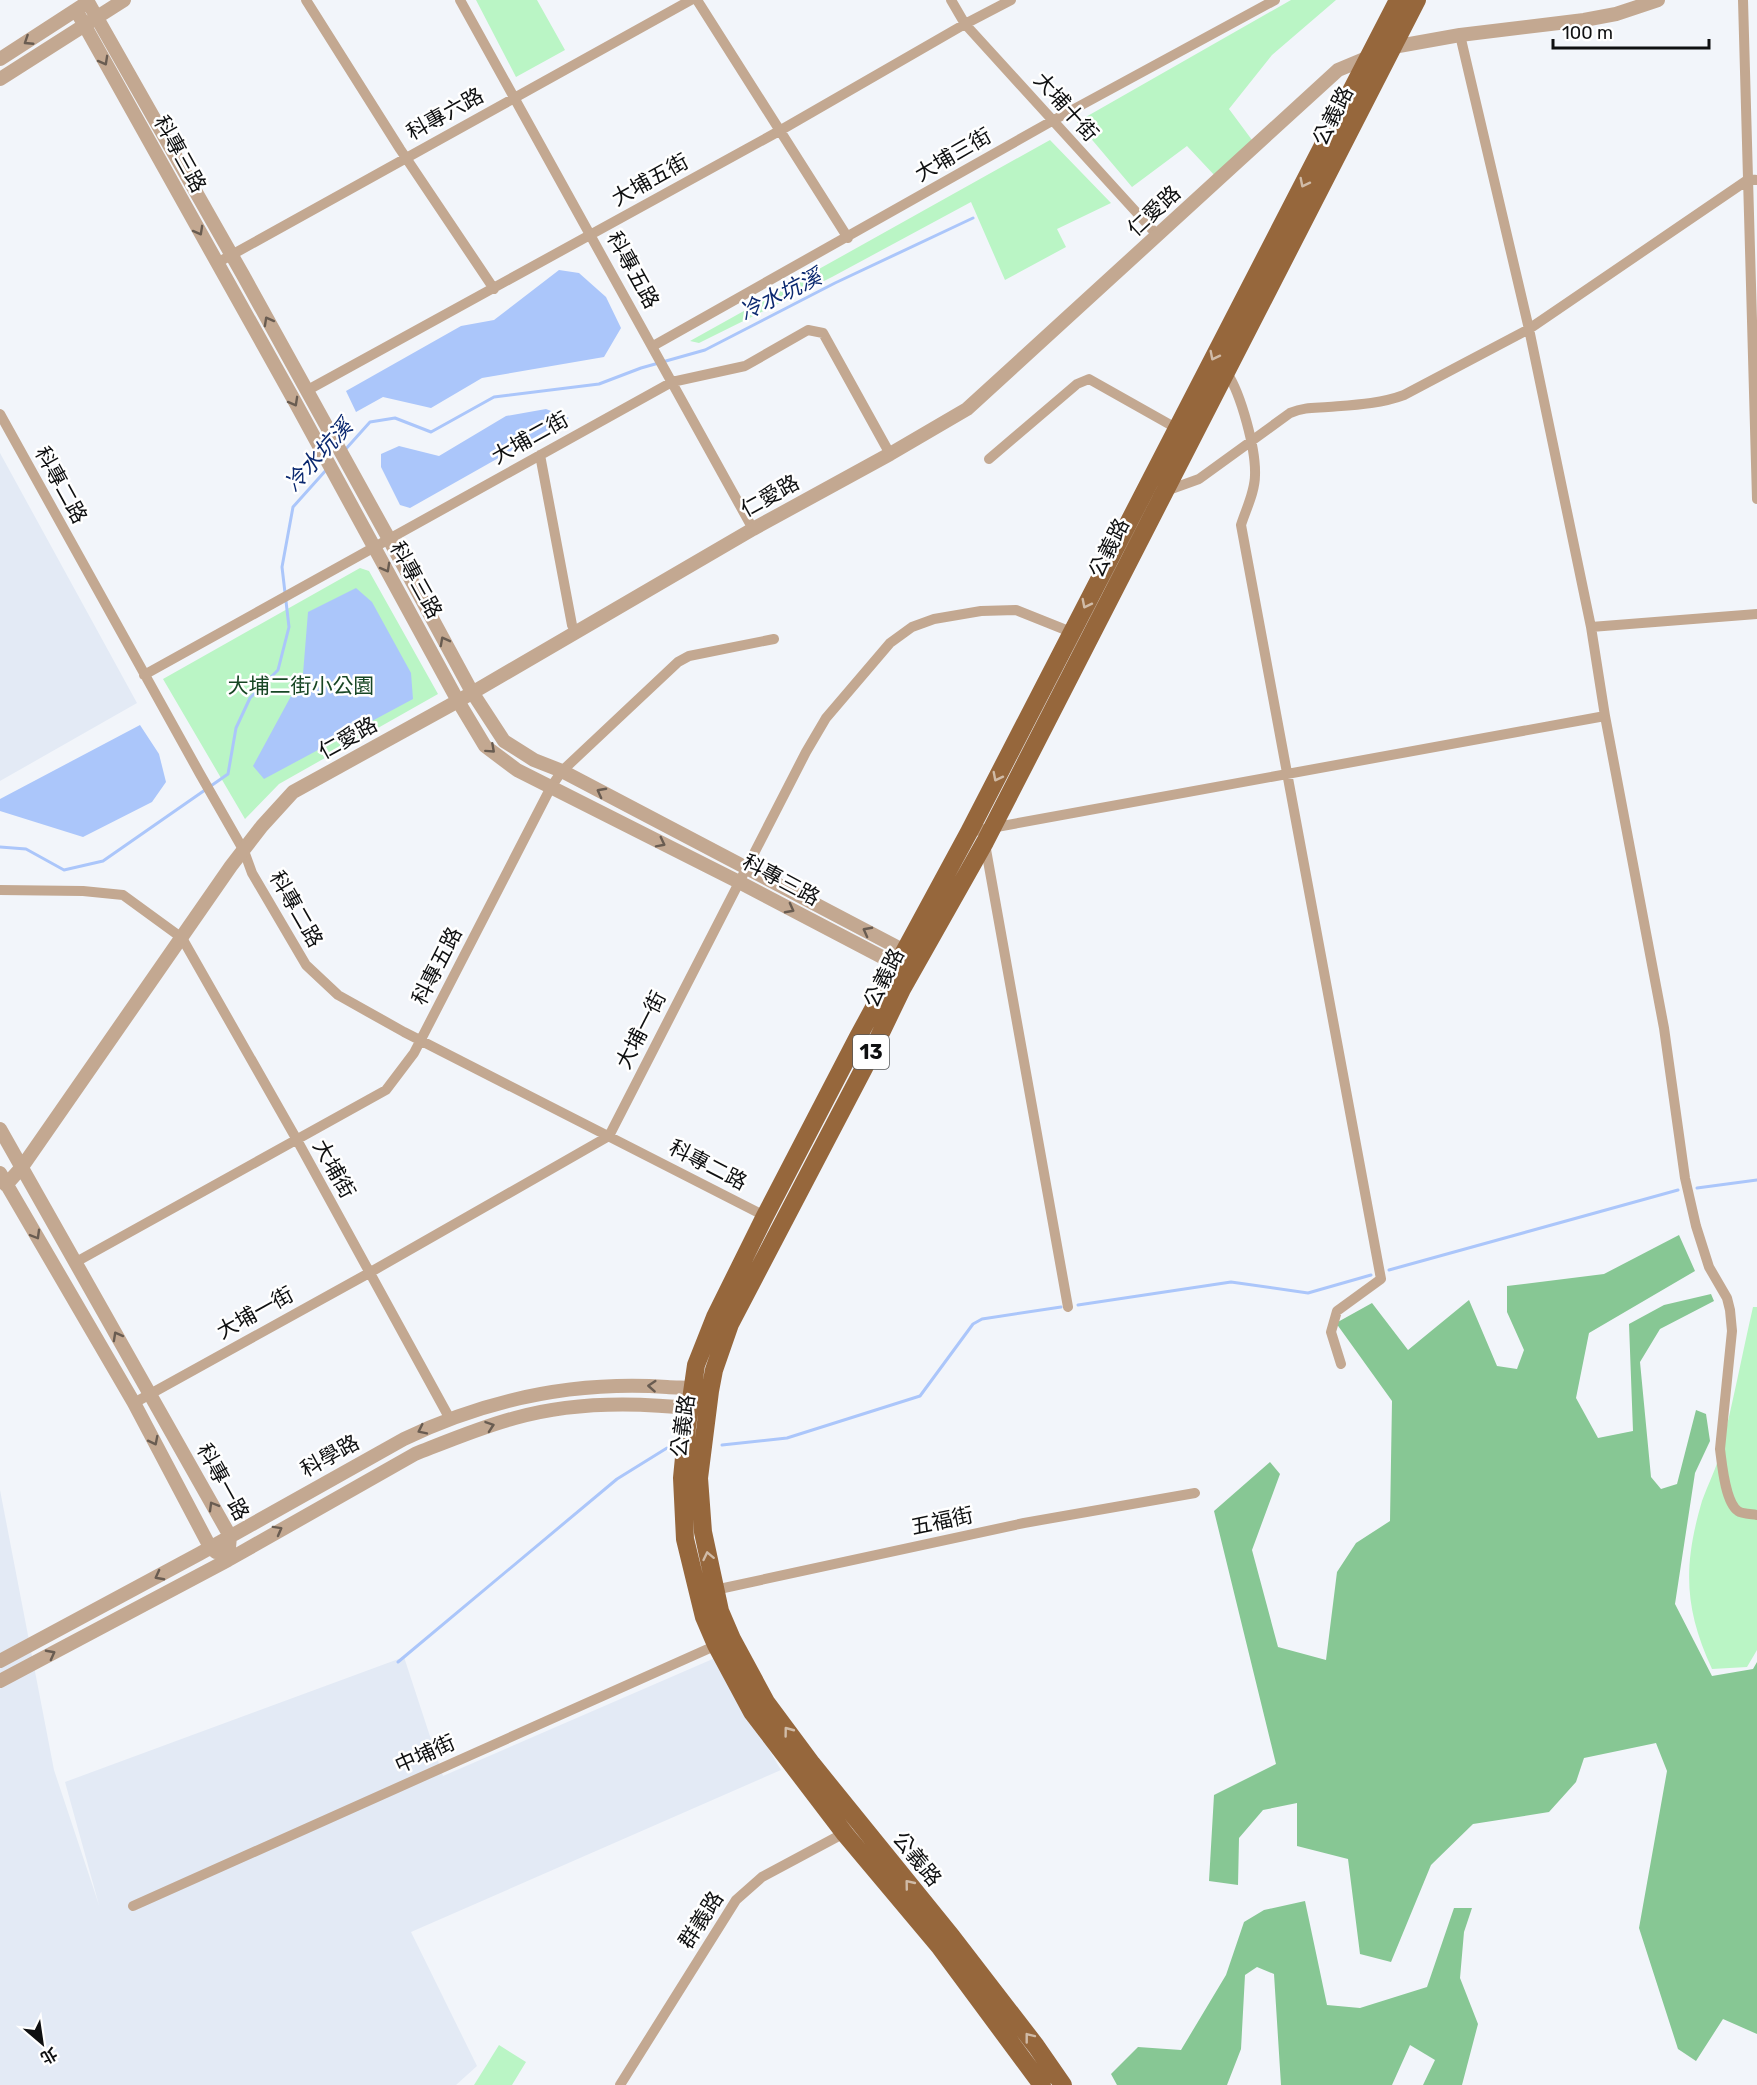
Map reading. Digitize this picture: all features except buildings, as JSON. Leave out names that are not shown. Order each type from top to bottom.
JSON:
[{"type":"main road","name":"公義路","points":[[982,834],[1071,632],[1398,0]]},
{"type":"main road","name":"公義路","points":[[1063,2085],[952,1937],[812,1764],[704,1617],[706,1591],[685,1539],[682,1478],[687,1426],[700,1409],[702,1390],[696,1365],[715,1317],[858,1037],[908,962],[982,834],[1227,373],[1418,0]]},
{"type":"main road","name":"公義路","points":[[702,1390],[714,1370],[730,1324],[864,1068],[908,962]]},
{"type":"main road","name":"公義路","points":[[724,1642],[752,1712],[845,1834],[939,1946],[1042,2085]]},
{"type":"street","points":[[0,79],[124,0]]},
{"type":"street","points":[[306,0],[406,158],[494,289]]},
{"type":"street","name":"科專五路","points":[[459,0],[753,529]]},
{"type":"street","name":"科專六路","points":[[217,262],[691,0]]},
{"type":"street","points":[[697,0],[848,238]]},
{"type":"street","name":"大埔十街","points":[[951,0],[965,24],[1158,236]]},
{"type":"street","name":"大埔五街","points":[[306,392],[781,130],[1011,0]]},
{"type":"street","name":"大埔三街","points":[[654,350],[1052,121],[1275,0]]},
{"type":"street","name":"仁愛路","points":[[2,1182],[22,1167],[231,866],[262,825],[293,792],[458,701],[753,529],[967,410],[1338,70],[1393,47],[1460,35],[1584,20],[1616,14],[1658,0]]},
{"type":"street","points":[[1743,0],[1753,179],[1757,499]]},
{"type":"street","points":[[0,59],[90,1]]},
{"type":"street","name":"科專三路","points":[[90,1],[389,539],[471,692],[504,741],[534,760],[562,771],[746,868],[908,962]]},
{"type":"street","name":"科專三路","points":[[76,10],[485,746],[517,770],[739,882],[908,962]]},
{"type":"street","points":[[1460,35],[1529,329],[1591,627],[1605,716],[1664,1028],[1685,1178],[1695,1226],[1709,1267],[1727,1298],[1730,1310],[1732,1331],[1720,1449],[1722,1466],[1731,1503],[1739,1512],[1757,1515]]},
{"type":"street","points":[[1137,503],[1199,479],[1290,413],[1305,407],[1387,401],[1404,395],[1529,329],[1753,179]]},
{"type":"street","name":"大埔二街","points":[[144,675],[540,455],[670,378],[745,366],[808,330],[824,333],[890,454]]},
{"type":"street","points":[[1227,373],[1235,385],[1251,440],[1256,474],[1241,525],[1381,1279],[1337,1311],[1331,1332],[1341,1364]]},
{"type":"street","points":[[989,459],[1077,384],[1089,379],[1176,428]]},
{"type":"street","name":"科專二路","points":[[0,414],[244,851],[252,873],[306,964],[338,995],[420,1041],[765,1216]]},
{"type":"street","points":[[540,455],[572,625],[576,633]]},
{"type":"street","name":"大埔一街","points":[[134,1403],[369,1273],[609,1136],[746,868],[826,718],[890,643],[912,627],[934,619],[981,611],[1016,610],[1071,632]]},
{"type":"street","points":[[1591,627],[1757,614]]},
{"type":"street","name":"科專五路","points":[[76,1262],[386,1090],[414,1053],[551,787],[562,771],[678,663],[690,656],[774,639]]},
{"type":"street","points":[[1068,1307],[982,834],[1288,774],[1605,716]]},
{"type":"street","points":[[0,890],[83,891],[123,895],[182,938]]},
{"type":"street","name":"大埔街","points":[[182,938],[297,1140],[450,1419]]},
{"type":"street","points":[[858,1037],[864,1068]]},
{"type":"street","name":"科專一路","points":[[0,1129],[230,1536],[228,1560]]},
{"type":"street","name":"科專一路","points":[[2,1182],[134,1403],[210,1547],[228,1560]]},
{"type":"street","name":"科學路","points":[[0,1661],[404,1439],[450,1419],[492,1405],[545,1392],[589,1387],[648,1385],[702,1390]]},
{"type":"street","name":"科學路","points":[[0,1682],[228,1560],[415,1454],[516,1417],[581,1406],[665,1405],[700,1409]]},
{"type":"street","name":"五福街","points":[[706,1591],[1024,1523],[1195,1493]]},
{"type":"street","name":"中埔街","points":[[133,1906],[724,1642]]},
{"type":"street","points":[[18,1651],[27,1666]]},
{"type":"street","name":"群義路","points":[[620,2085],[736,1900],[762,1877],[845,1834],[859,1822]]},
{"type":"shaded area","points":[[0,453],[137,703],[0,781]]},
{"type":"shaded area","points":[[0,1490],[54,1770],[99,1905],[65,1782],[404,1657],[443,1776],[715,1658],[781,1770],[411,1932],[477,2066],[456,2085],[0,2085]]},
{"type":"green space","points":[[476,0],[537,0],[565,50],[516,77]]},
{"type":"green space","points":[[1291,0],[1336,0],[1272,55],[1229,109],[1252,140],[1216,177],[1187,146],[1132,187],[1077,122]]},
{"type":"green space","points":[[1050,140],[1111,203],[1057,229],[1066,247],[1005,280],[971,202],[832,277],[699,343],[690,341]]},
{"type":"green space","name":"大埔二街小公園","points":[[360,568],[369,571],[438,694],[279,784],[245,819],[163,679]]},
{"type":"green space","points":[[1679,1235],[1695,1271],[1589,1333],[1576,1398],[1598,1438],[1633,1431],[1629,1324],[1664,1305],[1711,1294],[1714,1301],[1660,1329],[1640,1362],[1651,1477],[1661,1489],[1677,1484],[1696,1410],[1706,1414],[1710,1441],[1695,1473],[1675,1604],[1712,1676],[1753,1669],[1757,1662],[1757,2034],[1723,2019],[1696,2061],[1678,2049],[1639,1928],[1667,1771],[1656,1743],[1584,1758],[1576,1782],[1549,1812],[1473,1824],[1431,1865],[1391,1962],[1360,1954],[1348,1859],[1297,1846],[1297,1803],[1263,1810],[1239,1838],[1238,1885],[1209,1881],[1214,1795],[1276,1764],[1214,1511],[1270,1462],[1280,1474],[1252,1550],[1278,1647],[1326,1660],[1337,1572],[1356,1543],[1390,1521],[1392,1401],[1336,1323],[1372,1303],[1408,1350],[1469,1300],[1497,1366],[1517,1369],[1524,1350],[1507,1312],[1507,1286],[1604,1274]]},
{"type":"green space","points":[[1753,1307],[1757,1307],[1757,1650],[1747,1667],[1712,1669],[1696,1626],[1689,1586],[1689,1567],[1702,1501],[1717,1463],[1730,1415]]},
{"type":"green space","points":[[1305,1901],[1327,2005],[1360,2008],[1427,1987],[1454,1908],[1472,1908],[1464,1932],[1460,1978],[1478,2024],[1462,2085],[1423,2085],[1435,2060],[1410,2045],[1392,2085],[1281,2085],[1274,1974],[1257,1967],[1245,1975],[1241,2049],[1227,2085],[1117,2085],[1111,2074],[1138,2047],[1181,2050],[1226,1975],[1244,1922],[1264,1910]]},
{"type":"green space","points":[[499,2045],[526,2062],[512,2085],[474,2085]]},
{"type":"water","points":[[559,270],[579,273],[606,297],[621,328],[604,357],[482,378],[431,408],[383,397],[356,412],[346,391],[461,326],[494,320]]},
{"type":"water","points":[[546,409],[569,418],[410,508],[400,505],[381,467],[381,454],[399,446],[439,456],[506,416]]},
{"type":"water","points":[[356,588],[372,602],[411,673],[413,699],[264,779],[253,766],[303,674],[308,612]]},
{"type":"water","points":[[140,725],[159,754],[166,782],[152,802],[83,837],[0,811],[0,799]]},
{"type":"waterway","name":"冷水坑溪","points":[[344,451],[370,422],[395,418],[431,432],[494,397],[599,384],[641,368],[705,350],[835,283],[973,218]]},
{"type":"waterway","name":"冷水坑溪","points":[[0,847],[26,849],[64,870],[103,861],[228,774],[236,728],[250,698],[278,670],[289,627],[282,567],[293,507],[327,469]]},
{"type":"waterway","points":[[1697,1188],[1757,1180]]},
{"type":"waterway","points":[[1389,1270],[1678,1190]]},
{"type":"waterway","points":[[1078,1305],[1231,1282],[1308,1293],[1371,1275]]},
{"type":"waterway","points":[[722,1445],[787,1438],[920,1396],[973,1324],[982,1319],[1061,1307]]},
{"type":"waterway","points":[[398,1662],[617,1479],[667,1448]]}]
